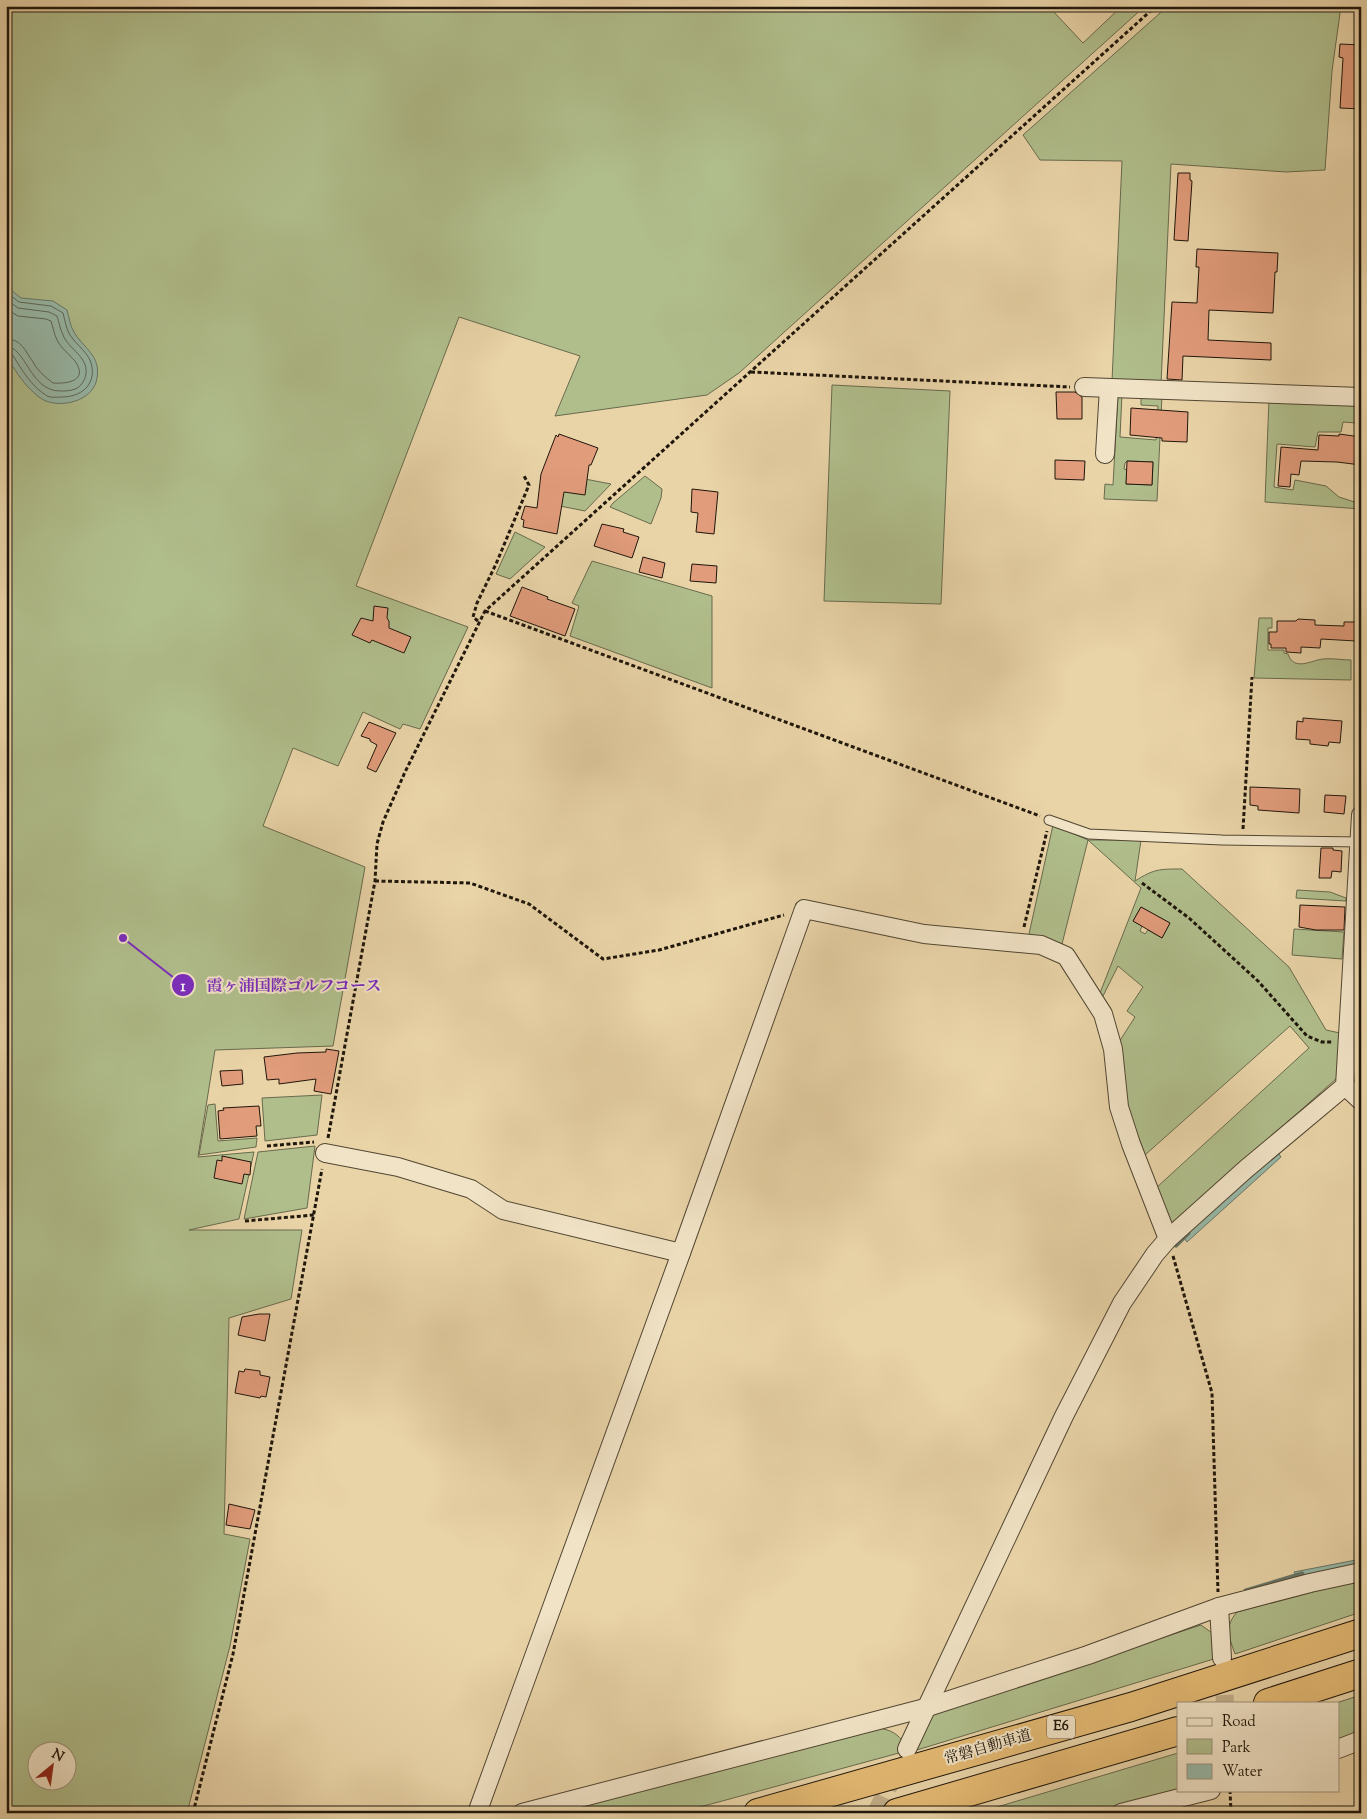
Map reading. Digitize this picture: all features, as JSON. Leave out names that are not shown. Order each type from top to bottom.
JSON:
[{"type":"highway","name":"常磐自動車道","points":[[758,1813],[1131,1707],[1361,1633]]},
{"type":"highway","points":[[1271,1702],[1361,1673]]},
{"type":"highway","points":[[898,1813],[1177,1731]]},
{"type":"street","points":[[1084,388],[1361,397]]},
{"type":"street","points":[[1105,454],[1109,388]]},
{"type":"street","points":[[907,1749],[1064,1416],[1122,1303],[1154,1254],[1168,1239],[1246,1169],[1345,1086],[1361,815]]},
{"type":"street","points":[[477,1813],[804,909],[924,934],[1041,945],[1066,956],[1103,1014],[1113,1049],[1119,1107],[1131,1144],[1168,1239]]},
{"type":"street","points":[[1345,1086],[1361,1101]]},
{"type":"street","points":[[326,1147],[471,1189],[503,1210],[681,1253]]},
{"type":"street","points":[[522,1813],[925,1708],[1219,1608],[1310,1583],[1361,1572]]},
{"type":"street","points":[[1219,1608],[1222,1658]]},
{"type":"street","points":[[1340,1748],[1361,1740]]},
{"type":"street","points":[[1121,1813],[1203,1792]]},
{"type":"lane","points":[[1049,820],[1089,834],[1360,842]]},
{"type":"path","points":[[193,1813],[234,1654],[374,881],[378,844],[384,822],[405,772],[478,621],[485,611],[1156,6]]},
{"type":"path","points":[[751,372],[1084,388]]},
{"type":"path","points":[[478,621],[473,617],[477,603],[496,564],[529,485],[523,474]]},
{"type":"path","points":[[485,611],[1049,820],[1020,943]]},
{"type":"path","points":[[1242,840],[1252,677]]},
{"type":"path","points":[[374,881],[470,883],[529,904],[602,959],[659,950],[804,909]]},
{"type":"path","points":[[1142,883],[1189,918],[1258,981],[1307,1036],[1322,1042],[1348,1044]]},
{"type":"path","points":[[267,1146],[326,1147]]},
{"type":"path","points":[[245,1221],[314,1215]]},
{"type":"path","points":[[1168,1239],[1212,1393],[1219,1608]]},
{"type":"path","points":[[1230,1792],[1231,1813]]},
{"type":"green space","points":[[6,6],[1055,6],[1052,10],[1083,43],[1122,6],[1145,6],[739,373],[707,395],[555,416],[580,356],[459,317],[356,586],[468,627],[420,729],[403,724],[400,729],[363,712],[338,766],[293,748],[263,826],[365,867],[333,1046],[215,1050],[198,1157],[254,1152],[239,1219],[189,1230],[302,1230],[291,1299],[229,1318],[224,1534],[250,1539],[230,1646],[187,1813],[6,1813]]},
{"type":"green space","points":[[1168,6],[1341,6],[1332,71],[1325,170],[1286,172],[1171,164],[1161,384],[1112,381],[1122,161],[1040,160],[1023,135]]},
{"type":"green space","points":[[832,385],[950,391],[941,604],[824,601]]},
{"type":"green space","points":[[1141,393],[1162,395],[1157,501],[1104,499],[1105,484],[1113,485],[1118,394],[1122,394],[1120,437],[1156,440],[1158,406],[1141,405]],"holes":[[[1127,461],[1153,462],[1152,485],[1126,484],[1127,470],[1124,469]]]},
{"type":"green space","points":[[1269,399],[1361,403],[1361,433],[1358,433],[1356,423],[1343,422],[1341,432],[1318,432],[1315,447],[1277,444],[1274,487],[1293,490],[1295,480],[1326,486],[1339,497],[1361,504],[1361,509],[1265,502]]},
{"type":"green space","points":[[564,475],[611,484],[585,511],[560,506]]},
{"type":"green space","points":[[645,476],[662,489],[661,498],[651,524],[610,507]]},
{"type":"green space","points":[[515,532],[545,547],[510,579],[496,574]]},
{"type":"green space","points":[[592,561],[712,596],[712,688],[570,636],[579,606],[572,603]]},
{"type":"green space","points":[[1259,618],[1272,618],[1272,628],[1268,628],[1268,650],[1284,650],[1284,653],[1288,654],[1294,663],[1299,664],[1323,659],[1351,660],[1351,680],[1254,678]]},
{"type":"green space","points":[[1053,825],[1088,840],[1062,944],[1029,934]]},
{"type":"green space","points":[[1088,840],[1141,840],[1135,881],[1157,871],[1182,869],[1289,967],[1326,1030],[1340,1033],[1337,1078],[1173,1224],[1169,1222],[1156,1188],[1309,1048],[1290,1026],[1145,1155],[1128,1109],[1119,1042],[1135,1017],[1127,1011],[1143,987],[1118,966],[1103,996],[1100,993],[1141,888]],"holes":[[[1141,907],[1170,923],[1162,938],[1148,930],[1145,934],[1140,931],[1142,926],[1133,921]]]},
{"type":"green space","points":[[1297,890],[1330,892],[1346,898],[1346,901],[1296,898]]},
{"type":"green space","points":[[1294,929],[1344,932],[1342,959],[1292,955]]},
{"type":"green space","points":[[322,1095],[317,1135],[265,1141],[262,1098]]},
{"type":"green space","points":[[215,1104],[218,1141],[257,1138],[256,1147],[199,1155],[208,1105]]},
{"type":"green space","points":[[315,1146],[307,1208],[244,1219],[258,1152]]},
{"type":"green space","points":[[1361,1579],[1361,1612],[1235,1654],[1229,1627],[1237,1612]]},
{"type":"green space","points":[[1201,1625],[1216,1636],[1217,1658],[917,1750],[933,1713]]},
{"type":"green space","points":[[1361,1695],[1361,1731],[1340,1738],[1339,1702]]},
{"type":"green space","points":[[879,1728],[892,1732],[902,1740],[899,1753],[678,1813],[557,1813]]},
{"type":"green space","points":[[1177,1753],[1177,1792],[1183,1792],[1106,1813],[977,1813]]},
{"type":"water","points":[[6,286],[21,298],[53,301],[67,310],[73,330],[94,358],[98,370],[95,385],[85,396],[71,402],[49,402],[43,400],[30,389],[18,375],[9,360],[6,349]]},
{"type":"water","points":[[1275,1148],[1281,1157],[1187,1242],[1180,1233]]},
{"type":"water","points":[[1361,1559],[1361,1568],[1299,1580],[1294,1572]]},
{"type":"building","points":[[1340,44],[1361,45],[1361,109],[1340,108],[1343,58],[1339,57]]},
{"type":"building","points":[[1178,173],[1190,173],[1190,180],[1192,181],[1188,241],[1174,240]]},
{"type":"building","points":[[1197,249],[1278,253],[1273,313],[1209,310],[1208,340],[1271,343],[1271,360],[1183,356],[1182,380],[1167,379],[1172,302],[1197,303],[1199,267],[1196,267]]},
{"type":"building","points":[[1056,392],[1075,392],[1082,397],[1082,419],[1057,419]]},
{"type":"building","points":[[1131,408],[1188,412],[1187,442],[1162,441],[1162,438],[1130,435]]},
{"type":"building","points":[[559,434],[598,448],[591,465],[589,465],[585,495],[564,492],[557,534],[523,527],[524,520],[521,519],[525,506],[537,508],[541,474],[556,435],[558,437]]},
{"type":"building","points":[[1339,434],[1361,437],[1361,465],[1301,461],[1299,475],[1291,474],[1290,487],[1278,486],[1281,447],[1318,450],[1319,435],[1339,436]]},
{"type":"building","points":[[1055,460],[1085,461],[1084,480],[1055,479]]},
{"type":"building","points":[[1127,461],[1153,462],[1152,485],[1126,484]]},
{"type":"building","points":[[692,489],[718,492],[714,534],[696,532],[698,513],[691,512]]},
{"type":"building","points":[[602,524],[624,529],[623,532],[639,537],[632,558],[594,546]]},
{"type":"building","points":[[643,557],[665,563],[662,578],[639,572]]},
{"type":"building","points":[[692,564],[717,566],[716,583],[690,581]]},
{"type":"building","points":[[522,587],[575,609],[565,636],[510,616]]},
{"type":"building","points":[[374,606],[388,608],[389,628],[411,637],[404,653],[372,640],[370,643],[352,635],[361,618],[373,621]]},
{"type":"building","points":[[1298,619],[1315,620],[1315,625],[1344,626],[1344,622],[1357,622],[1356,641],[1321,639],[1320,648],[1301,647],[1301,653],[1286,652],[1286,648],[1271,648],[1269,632],[1277,632],[1277,621],[1296,621]]},
{"type":"building","points":[[1303,718],[1342,721],[1340,743],[1329,742],[1328,746],[1310,744],[1310,740],[1296,739],[1297,721],[1303,722]]},
{"type":"building","points":[[369,722],[396,733],[376,772],[367,768],[377,745],[370,741],[370,739],[361,736]]},
{"type":"building","points":[[1250,787],[1300,789],[1299,813],[1258,810],[1258,806],[1250,805]]},
{"type":"building","points":[[1325,795],[1346,796],[1344,814],[1324,812]]},
{"type":"building","points":[[1321,848],[1333,848],[1333,850],[1342,851],[1341,872],[1332,871],[1331,878],[1319,878]]},
{"type":"building","points":[[1300,905],[1345,907],[1344,930],[1316,930],[1299,927]]},
{"type":"building","points":[[1141,907],[1170,923],[1162,938],[1133,921]]},
{"type":"building","points":[[326,1049],[339,1051],[331,1094],[314,1091],[316,1079],[279,1084],[279,1079],[267,1080],[264,1057],[326,1052]]},
{"type":"building","points":[[242,1070],[243,1084],[222,1086],[220,1071]]},
{"type":"building","points":[[259,1106],[261,1126],[256,1126],[257,1136],[220,1139],[218,1111],[224,1110],[223,1108]]},
{"type":"building","points":[[222,1156],[251,1162],[250,1175],[244,1174],[242,1184],[214,1178],[217,1160],[222,1161]]},
{"type":"building","points":[[270,1314],[265,1341],[238,1335],[242,1317]]},
{"type":"building","points":[[245,1369],[260,1371],[260,1375],[270,1377],[266,1397],[261,1396],[260,1398],[235,1393],[239,1371],[244,1372]]},
{"type":"building","points":[[229,1504],[255,1510],[250,1529],[226,1525]]},
{"type":"waterway","points":[[1176,1245],[1188,1233]]},
{"type":"waterway","points":[[1246,1591],[1302,1574]]},
{"type":"tunnel","points":[[1223,1668],[1225,1702]]},
{"type":"tunnel","points":[[876,1813],[897,1769]]},
{"type":"place","name":"霞ヶ浦国際ゴルフコース","points":[[123,938]]}]
